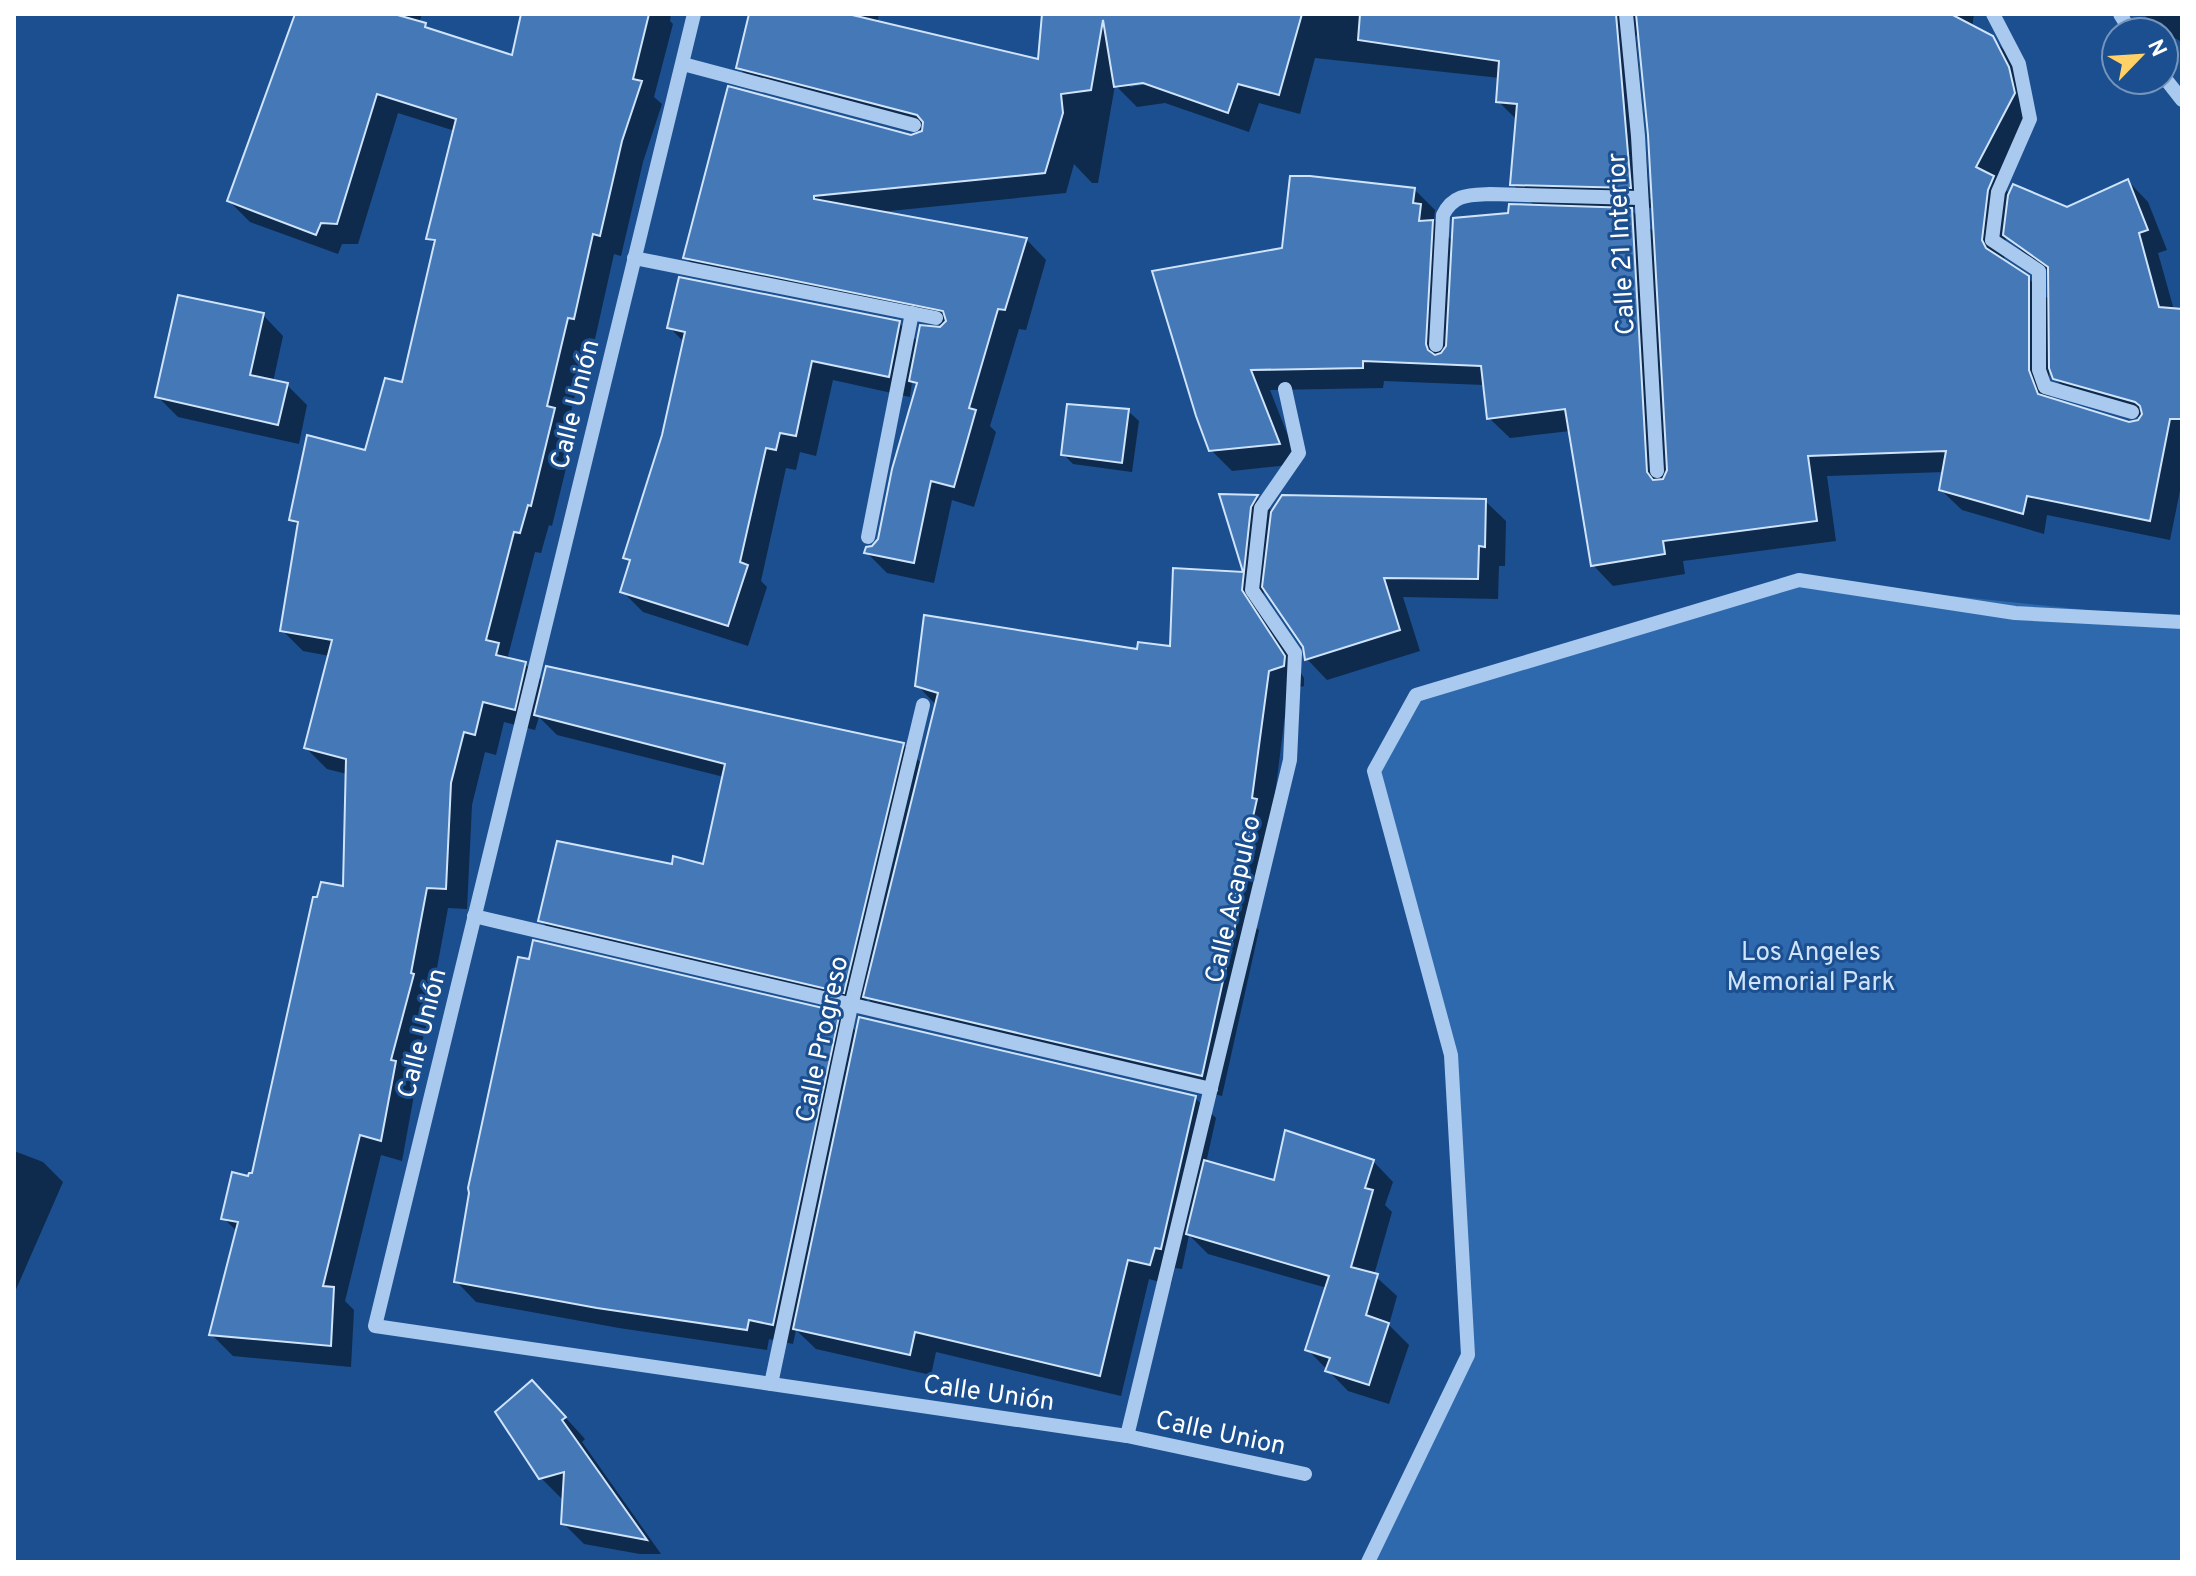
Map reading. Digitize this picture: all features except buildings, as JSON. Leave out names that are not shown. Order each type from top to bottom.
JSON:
[{"type":"street","name":"Calle Unión","points":[[694,14],[375,1326],[1127,1436]]},
{"type":"street","name":"Calle 21 Interior","points":[[1626,14],[1638,136],[1657,471]]},
{"type":"street","points":[[1993,14],[2019,64],[2030,119],[1998,192],[1992,240],[2039,271],[2039,370],[2045,387],[2132,412]]},
{"type":"street","points":[[683,64],[914,125]]},
{"type":"street","points":[[1436,345],[1443,215],[1455,199],[1465,195],[1490,194],[1640,198]]},
{"type":"street","points":[[634,258],[936,318]]},
{"type":"street","points":[[868,537],[912,313]]},
{"type":"street","name":"Calle Acapulco","points":[[1127,1436],[1290,760],[1295,653],[1252,590],[1261,508],[1299,453],[1285,389]]},
{"type":"street","points":[[1368,1562],[1468,1355],[1451,1055],[1374,771],[1416,695],[1799,580],[2015,613],[2182,622]]},
{"type":"street","name":"Calle Progreso","points":[[771,1384],[851,1006],[923,705]]},
{"type":"street","points":[[474,916],[1211,1089]]},
{"type":"street","name":"Calle Union","points":[[1127,1436],[1305,1474]]},
{"type":"green space","name":"Los Angeles Memorial Park","points":[[1799,580],[2182,620],[2182,1562],[1368,1562],[1468,1355],[1451,1055],[1374,771],[1416,695]]}]
